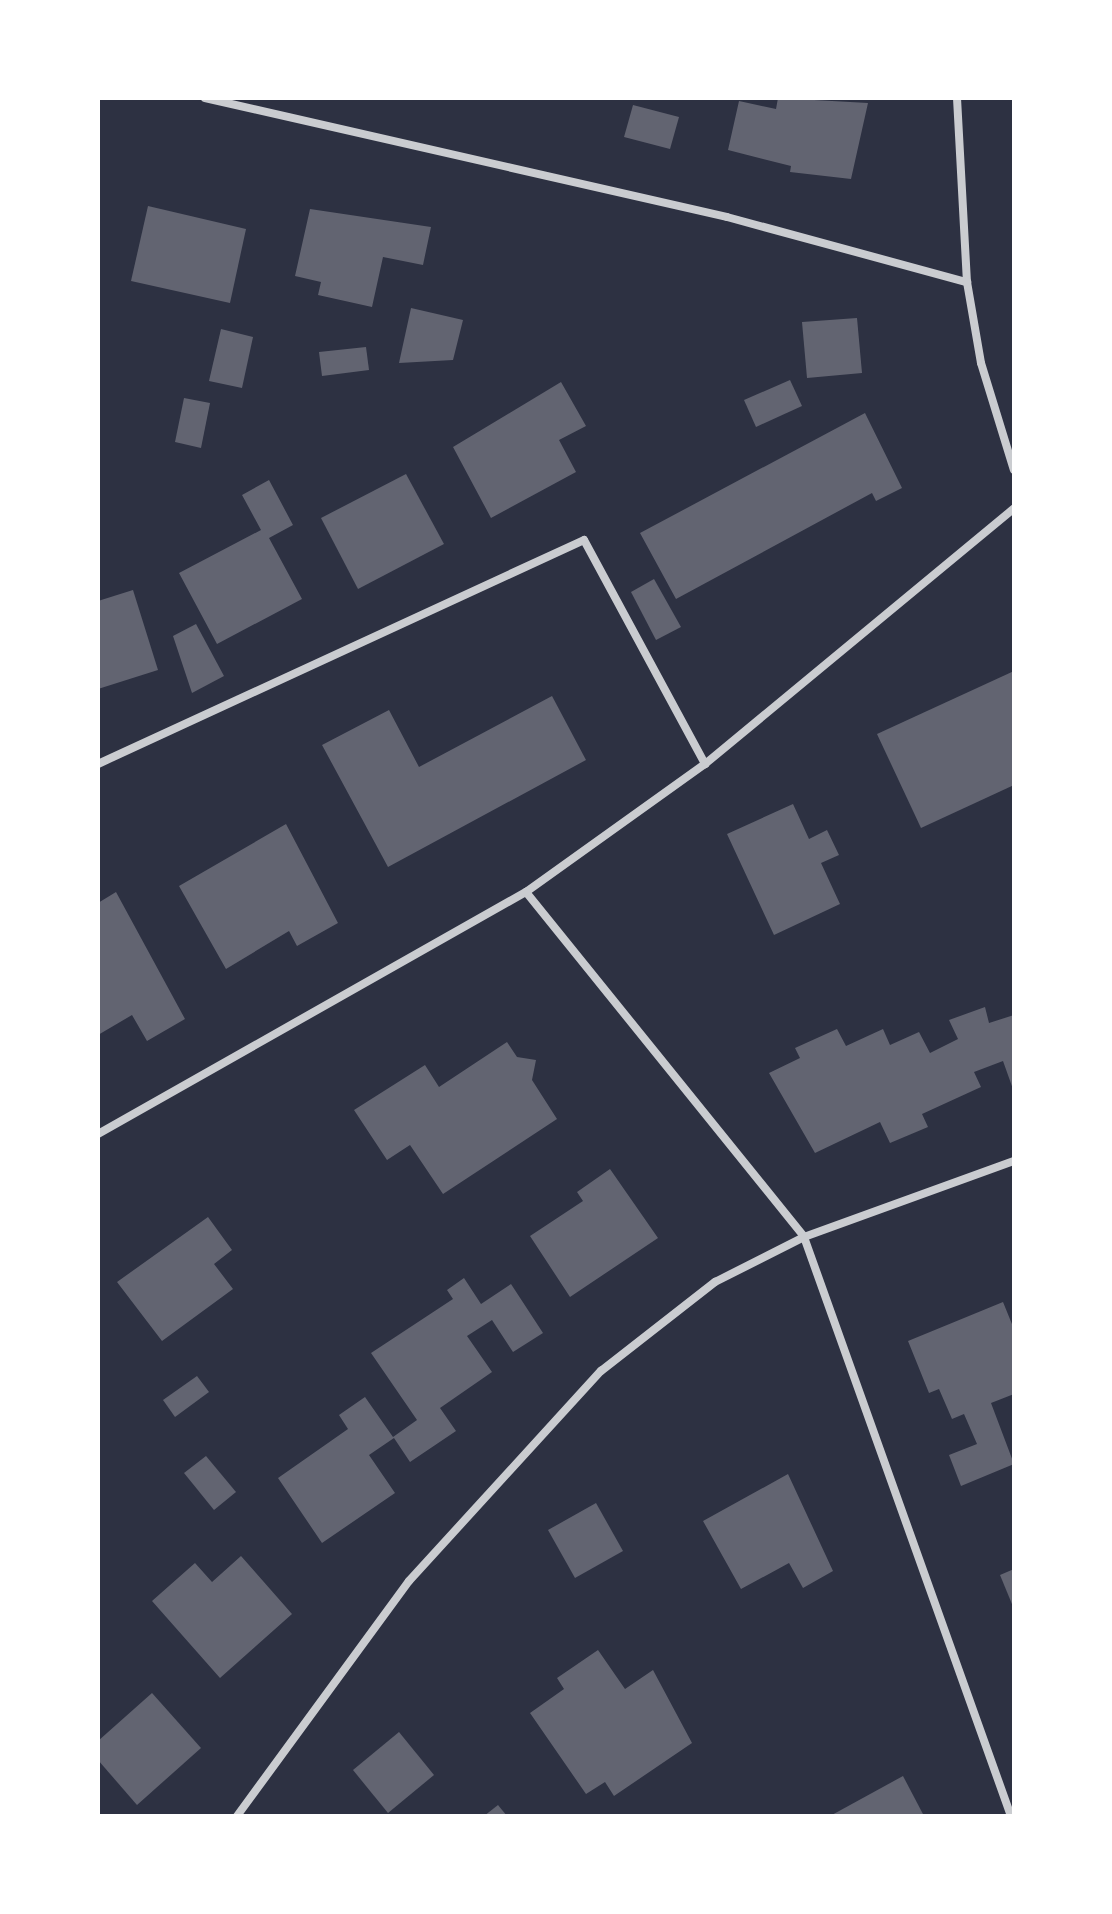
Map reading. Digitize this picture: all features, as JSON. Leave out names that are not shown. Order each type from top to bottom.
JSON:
[{"type":"street","points":[[205,98],[727,217],[967,282]]},
{"type":"street","points":[[957,98],[967,282],[981,363],[1014,470]]},
{"type":"street","points":[[98,1134],[526,892],[705,764],[1014,508]]},
{"type":"street","points":[[98,764],[584,540],[705,764]]},
{"type":"street","points":[[526,892],[804,1237],[1011,1816]]},
{"type":"street","points":[[237,1816],[409,1581],[520,1453],[601,1371],[715,1282],[804,1237],[1014,1161]]},
{"type":"building","points":[[778,98],[868,103],[851,179],[790,172],[791,166],[728,150],[739,101],[776,109]]},
{"type":"building","points":[[633,105],[679,117],[670,149],[624,137]]},
{"type":"building","points":[[148,206],[246,229],[230,303],[131,281]]},
{"type":"building","points":[[310,209],[431,227],[423,265],[383,257],[372,307],[318,295],[321,282],[295,276]]},
{"type":"building","points":[[411,308],[463,320],[453,360],[399,363]]},
{"type":"building","points":[[857,318],[862,373],[807,378],[802,322]]},
{"type":"building","points":[[221,329],[253,337],[242,388],[209,381]]},
{"type":"building","points":[[366,347],[369,370],[322,376],[319,352]]},
{"type":"building","points":[[790,380],[802,406],[756,427],[744,400]]},
{"type":"building","points":[[561,382],[586,426],[559,440],[576,472],[491,518],[453,447]]},
{"type":"building","points":[[184,398],[210,403],[201,448],[175,442]]},
{"type":"building","points":[[865,413],[902,488],[876,501],[872,493],[676,599],[640,533]]},
{"type":"building","points":[[406,474],[444,544],[358,589],[321,518]]},
{"type":"building","points":[[269,480],[293,525],[269,538],[302,599],[217,644],[179,573],[261,530],[242,495]]},
{"type":"building","points":[[654,579],[681,627],[656,640],[631,592]]},
{"type":"building","points":[[133,590],[158,670],[98,689],[98,601]]},
{"type":"building","points":[[196,624],[224,676],[192,693],[173,636]]},
{"type":"building","points":[[1014,671],[1014,785],[921,828],[877,734]]},
{"type":"building","points":[[552,696],[586,760],[388,867],[322,745],[389,710],[419,767]]},
{"type":"building","points":[[793,804],[809,839],[827,830],[839,855],[821,863],[840,904],[774,935],[727,834]]},
{"type":"building","points":[[286,824],[338,923],[297,946],[289,931],[226,969],[179,886]]},
{"type":"building","points":[[116,892],[185,1019],[147,1041],[132,1015],[98,1035],[98,903]]},
{"type":"building","points":[[985,1007],[989,1023],[1014,1015],[1014,1092],[1003,1061],[974,1072],[981,1087],[922,1114],[928,1127],[890,1143],[880,1122],[815,1153],[769,1073],[800,1058],[795,1048],[837,1029],[846,1046],[883,1029],[890,1045],[919,1032],[930,1053],[958,1039],[949,1020]]},
{"type":"building","points":[[507,1042],[517,1057],[536,1060],[532,1080],[557,1119],[443,1194],[410,1145],[387,1160],[354,1110],[425,1065],[439,1087]]},
{"type":"building","points":[[610,1169],[658,1238],[570,1297],[530,1236],[583,1201],[577,1192]]},
{"type":"building","points":[[208,1217],[232,1250],[214,1264],[233,1289],[162,1341],[117,1282]]},
{"type":"building","points":[[464,1278],[481,1304],[511,1284],[543,1333],[513,1352],[492,1320],[467,1336],[492,1372],[440,1408],[456,1431],[410,1462],[394,1438],[369,1455],[395,1493],[322,1543],[278,1478],[348,1429],[339,1415],[365,1397],[393,1437],[417,1420],[371,1353],[453,1299],[447,1290]]},
{"type":"building","points":[[1003,1302],[1014,1329],[1014,1394],[991,1403],[1014,1464],[961,1486],[949,1455],[977,1444],[964,1414],[952,1419],[939,1389],[929,1393],[908,1341]]},
{"type":"building","points":[[197,1376],[209,1392],[175,1417],[163,1400]]},
{"type":"building","points":[[206,1456],[236,1492],[214,1510],[184,1473]]},
{"type":"building","points":[[788,1474],[833,1571],[803,1588],[789,1563],[741,1589],[703,1521]]},
{"type":"building","points":[[596,1503],[623,1551],[575,1578],[548,1530]]},
{"type":"building","points":[[241,1556],[292,1614],[220,1678],[152,1601],[195,1563],[212,1582]]},
{"type":"building","points":[[1014,1569],[1014,1609],[1000,1575]]},
{"type":"building","points":[[598,1650],[625,1689],[653,1670],[692,1743],[614,1796],[605,1782],[586,1794],[530,1713],[564,1689],[557,1678]]},
{"type":"building","points":[[152,1693],[201,1748],[137,1805],[98,1760],[98,1741]]},
{"type":"building","points":[[399,1732],[434,1775],[388,1813],[353,1770]]},
{"type":"building","points":[[903,1776],[924,1816],[830,1816]]},
{"type":"building","points":[[498,1805],[507,1816],[484,1816]]}]
